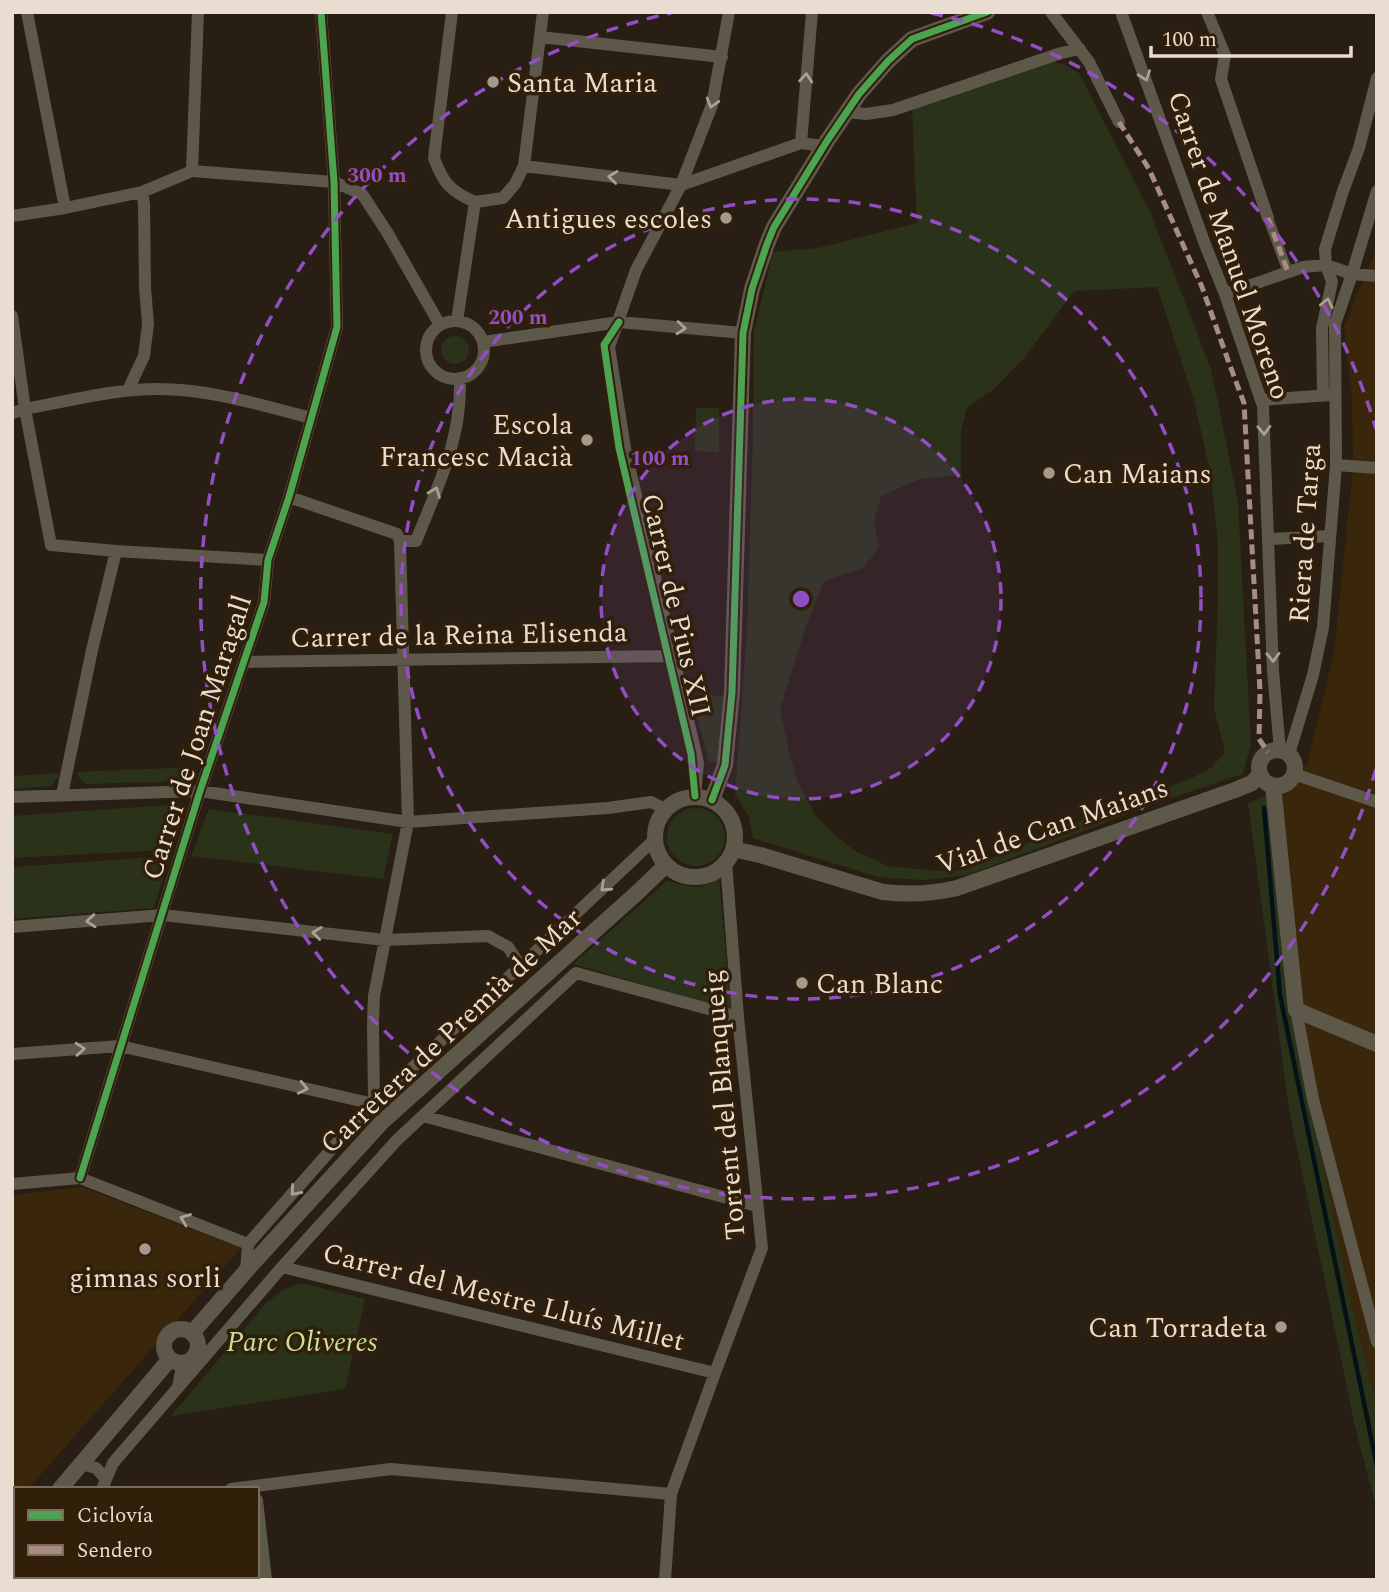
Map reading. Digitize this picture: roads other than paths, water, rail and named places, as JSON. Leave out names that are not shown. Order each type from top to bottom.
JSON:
[{"type":"street","points":[[27,12],[65,208]]},
{"type":"street","points":[[192,171],[198,12]]},
{"type":"street","name":"Carrer de Joan Maragall","points":[[80,1178],[200,790],[264,601],[268,560],[289,497],[337,327],[334,182],[321,12]]},
{"type":"street","points":[[452,12],[434,158],[440,176],[451,189],[475,202],[503,198],[515,184],[523,166],[543,12]]},
{"type":"street","name":"Carrer de Pius XII","points":[[695,796],[698,763],[625,449],[609,347],[636,270],[681,185],[712,105],[729,12]]},
{"type":"street","points":[[801,143],[811,12]]},
{"type":"street","points":[[712,800],[725,765],[733,692],[743,333],[752,289],[767,244],[797,187],[823,146],[859,94],[888,61],[912,39],[987,12]]},
{"type":"street","points":[[1051,12],[1089,62],[1119,122]]},
{"type":"street","name":"Carrer de Manuel Moreno","points":[[1121,12],[1206,247],[1226,294],[1264,406],[1273,671],[1285,752]]},
{"type":"street","points":[[1207,12],[1224,55],[1221,79],[1289,272]]},
{"type":"street","points":[[540,37],[722,57]]},
{"type":"street","points":[[848,112],[866,114],[893,110],[1080,49]]},
{"type":"street","points":[[1261,400],[1329,395],[1322,328],[1332,282],[1326,265],[1325,249],[1359,148],[1377,78]]},
{"type":"street","points":[[523,166],[681,185],[801,143],[823,146]]},
{"type":"street","points":[[12,216],[142,192],[192,171],[334,182],[362,194],[440,325]]},
{"type":"street","name":"Riera de Targa","points":[[1285,752],[1313,675],[1322,627],[1336,464],[1329,395],[1335,324],[1377,191]]},
{"type":"street","points":[[128,390],[144,356],[148,324],[142,192]]},
{"type":"street","points":[[457,321],[475,202]]},
{"type":"street","points":[[1226,294],[1303,267],[1326,265],[1352,274],[1377,276]]},
{"type":"street","points":[[457,321],[479,333],[484,353],[481,364],[474,372],[460,379],[445,378],[436,373],[430,365],[426,356],[427,344],[431,334],[440,325],[457,321]]},
{"type":"street","points":[[13,322],[51,545],[268,560]]},
{"type":"street","points":[[483,342],[619,322],[743,333]]},
{"type":"street","points":[[400,541],[416,541],[437,487],[452,443],[459,406],[460,379]]},
{"type":"street","points":[[12,413],[128,390],[183,390],[216,395],[311,418]]},
{"type":"street","points":[[1336,464],[1377,468]]},
{"type":"street","points":[[289,497],[397,534],[400,541],[408,822],[374,996],[374,1104]]},
{"type":"street","points":[[1269,539],[1330,536]]},
{"type":"street","points":[[62,795],[116,551]]},
{"type":"street","name":"Carrer de la Reina Elisenda","points":[[245,662],[673,656]]},
{"type":"street","points":[[1268,752],[1285,752],[1295,765],[1294,774],[1286,783],[1273,785],[1265,781],[1258,768],[1262,757],[1268,752]]},
{"type":"street","name":"Vial de Can Maians","points":[[730,856],[760,855],[883,892],[939,892],[1235,790],[1252,783],[1260,774]]},
{"type":"street","points":[[1294,774],[1377,802]]},
{"type":"street","points":[[1273,785],[1296,1010],[1313,1099],[1377,1342]]},
{"type":"street","points":[[12,797],[200,790],[408,822],[608,808],[651,802],[666,809]]},
{"type":"street","points":[[695,796],[712,800],[728,814],[734,825],[735,837],[730,856],[716,871],[704,876],[678,874],[660,858],[654,840],[659,818],[674,802],[684,798],[695,796]]},
{"type":"street","points":[[246,1271],[248,1244],[358,1119],[654,840]]},
{"type":"street","name":"Torrent del Blanqueig","points":[[665,1580],[671,1494],[762,1248],[738,1017],[730,856]]},
{"type":"street","name":"Carretera de Premià de Mar","points":[[177,1361],[191,1360],[246,1271],[382,1122],[666,865]]},
{"type":"street","points":[[12,927],[163,915],[385,940],[488,936],[508,947],[521,967]]},
{"type":"street","points":[[104,1484],[113,1463],[178,1388],[202,1342],[282,1267],[397,1140],[576,973],[738,1017]]},
{"type":"street","points":[[1296,1010],[1377,1044]]},
{"type":"street","points":[[12,1054],[120,1046],[374,1104]]},
{"type":"street","points":[[422,1116],[757,1206]]},
{"type":"street","points":[[12,1184],[80,1178],[248,1244]]},
{"type":"street","name":"Carrer del Mestre Lluís Millet","points":[[282,1267],[715,1373]]},
{"type":"street","points":[[178,1388],[181,1372],[177,1361],[165,1352],[166,1337],[175,1330],[184,1329],[202,1342]]},
{"type":"street","points":[[62,1487],[177,1361]]},
{"type":"street","points":[[80,1464],[96,1468],[104,1484]]},
{"type":"street","points":[[255,1487],[391,1469],[671,1494]]},
{"type":"street","points":[[259,1518],[266,1580]]},
{"type":"waterway","points":[[1264,808],[1280,995],[1377,1466]]},
{"type":"place","name":"Santa Maria","points":[[493,82]]},
{"type":"place","name":"Antigues escoles","points":[[726,218]]},
{"type":"place","name":"Escola Francesc Macià","points":[[587,440]]},
{"type":"place","name":"Can Maians","points":[[1049,473]]},
{"type":"place","name":"Can Blanc","points":[[802,983]]},
{"type":"place","name":"gimnas sorli","points":[[145,1249]]},
{"type":"place","name":"Can Torradeta","points":[[1281,1327]]},
{"type":"park label","name":"Parc Oliveres","points":[[302,1341]]}]
